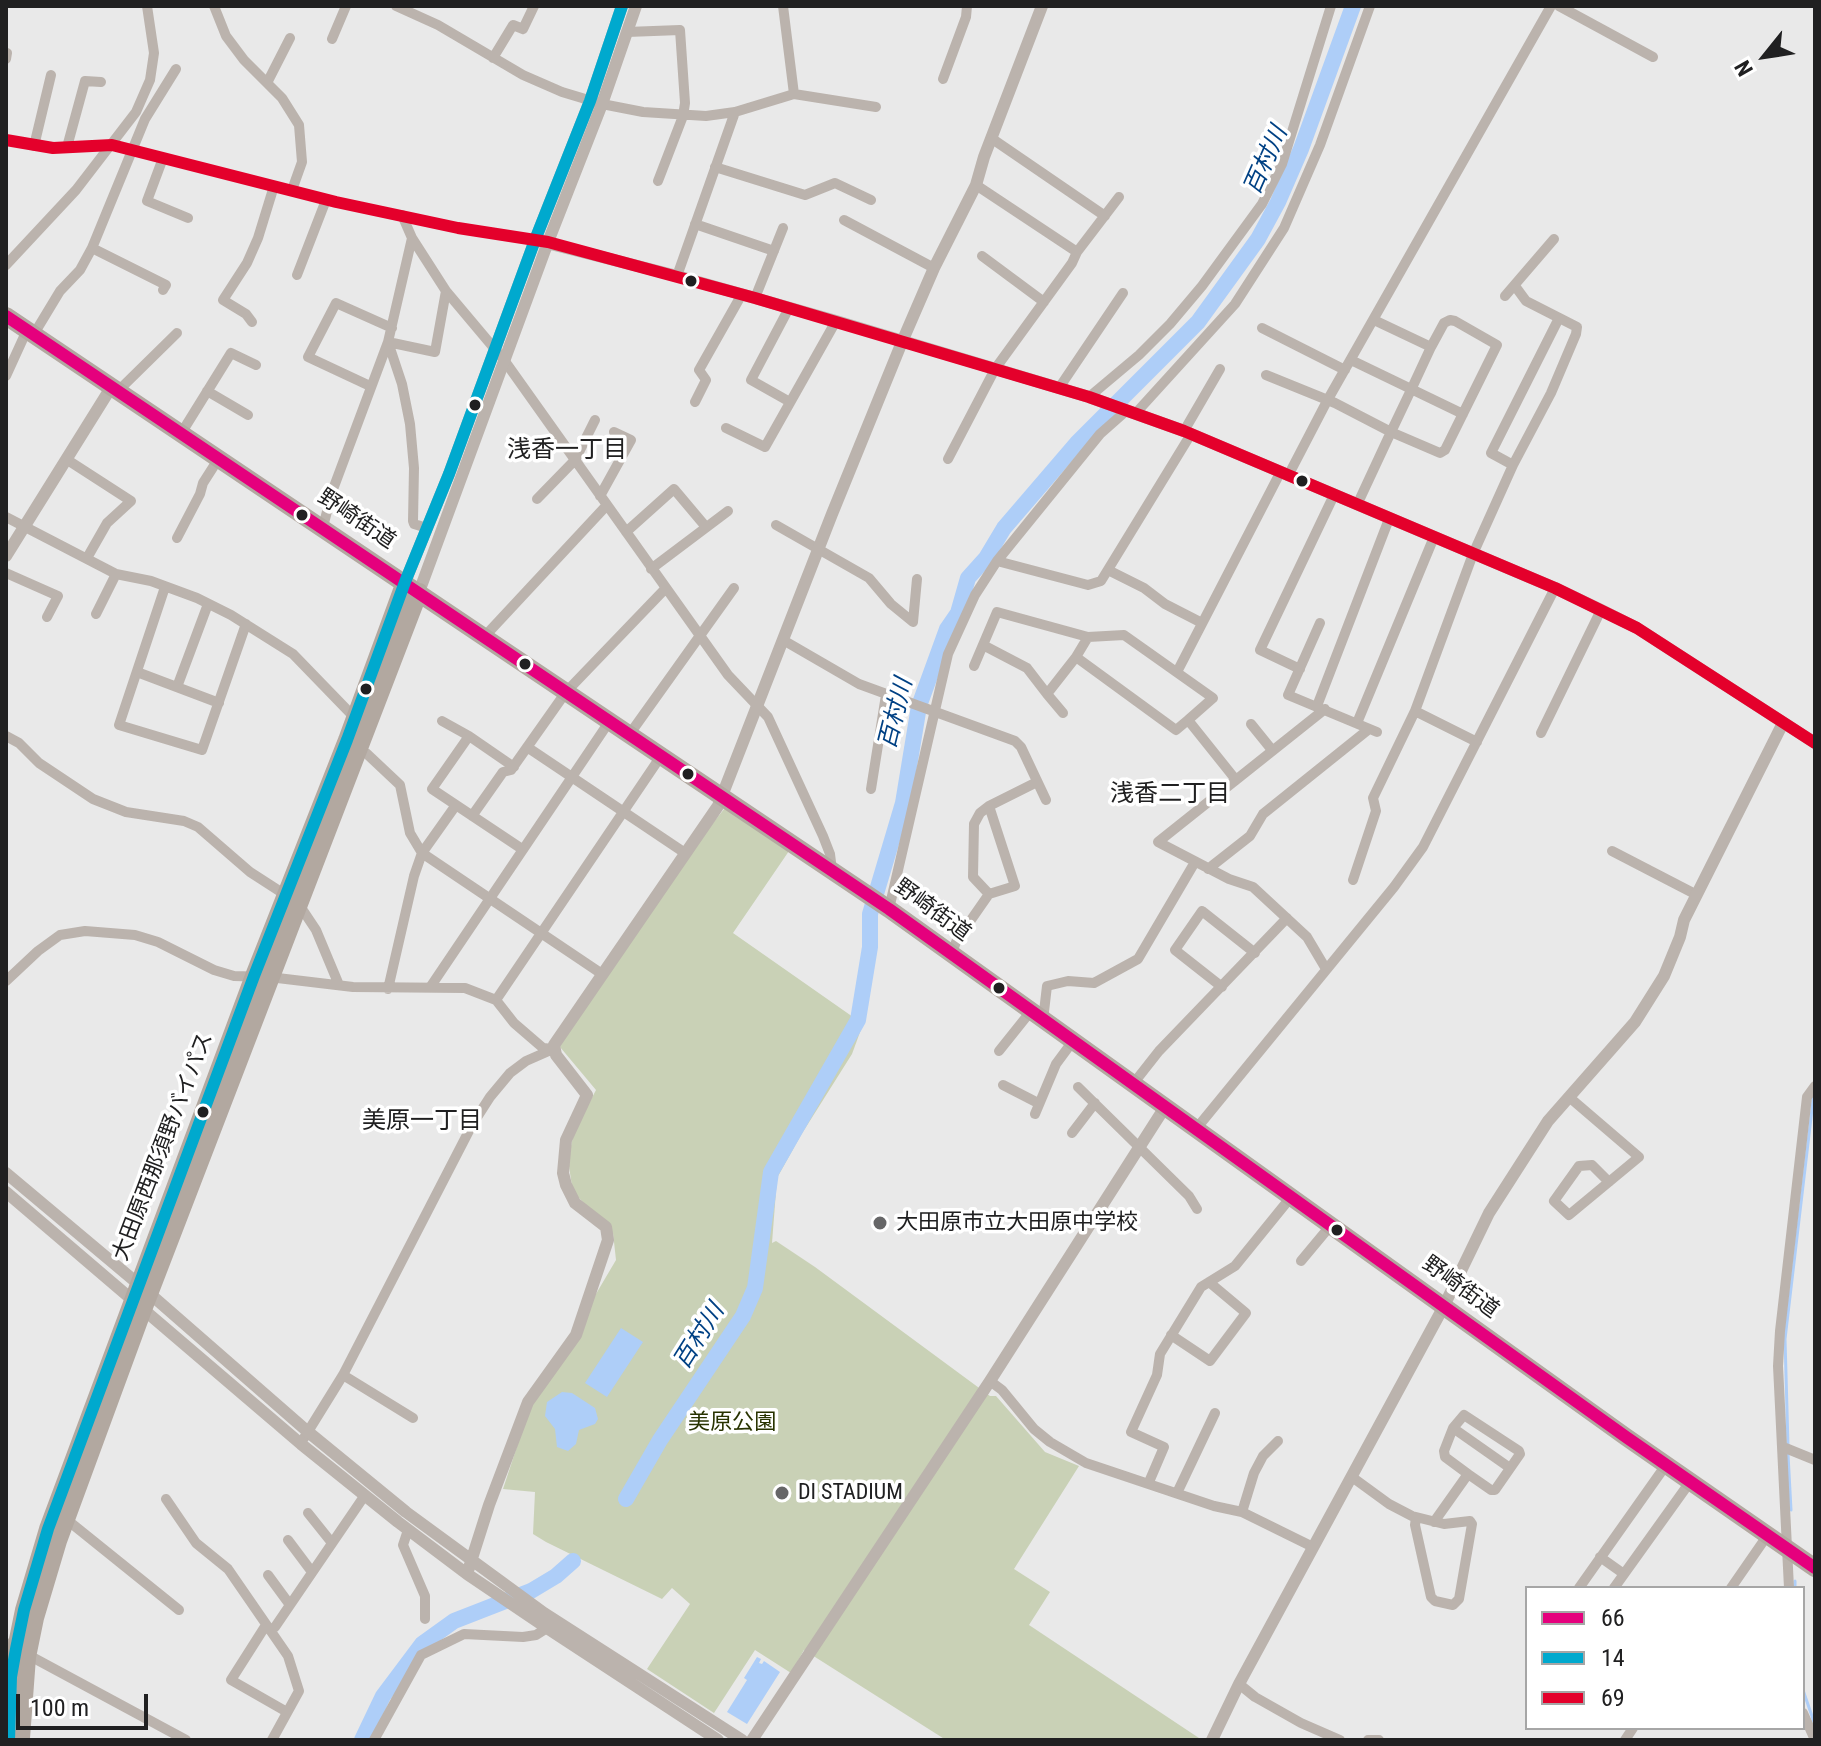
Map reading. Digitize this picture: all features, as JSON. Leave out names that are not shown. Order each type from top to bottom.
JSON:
[{"type":"highway","name":"野崎街道","points":[[6,316],[886,907],[1666,1465],[1815,1568]]},
{"type":"highway","name":"大田原西那須野バイパス","points":[[292,900],[354,717],[412,587]]},
{"type":"highway","name":"大田原西那須野バイパス","points":[[9,1740],[11,1677],[24,1610],[48,1529],[292,900],[357,749],[412,587]]},
{"type":"highway","name":"大田原西那須野バイパス","points":[[21,1740],[23,1687],[16,1650],[39,1603],[141,1295]]},
{"type":"street","points":[[6,265],[54,214],[136,112],[150,80],[154,53],[147,6]]},
{"type":"street","points":[[214,6],[226,36],[244,60],[282,98],[299,125],[302,162],[292,190]]},
{"type":"street","points":[[332,39],[346,6]]},
{"type":"street","points":[[400,6],[523,75],[562,92],[596,102],[683,116],[735,112],[794,94],[876,107]]},
{"type":"street","points":[[493,58],[513,25],[523,29],[534,6]]},
{"type":"street","points":[[596,102],[622,6]]},
{"type":"street","points":[[412,587],[541,241],[636,6]]},
{"type":"street","points":[[785,6],[794,94]]},
{"type":"street","points":[[943,79],[966,17],[967,6]]},
{"type":"street","points":[[301,1444],[343,1375],[472,1125],[490,1097],[510,1073],[526,1061],[553,1049],[718,806],[902,342],[934,268],[976,185],[1042,6]]},
{"type":"street","points":[[1094,398],[1170,324],[1262,204],[1282,164],[1331,6]]},
{"type":"street","points":[[886,907],[948,654],[975,595],[997,561],[1100,434],[1143,402],[1192,354],[1235,304],[1284,228],[1320,145],[1370,6]]},
{"type":"street","points":[[1177,672],[1284,474],[1551,6]]},
{"type":"street","points":[[1559,6],[1653,57]]},
{"type":"street","points":[[627,32],[680,30],[685,103],[658,181]]},
{"type":"street","points":[[267,83],[290,38]]},
{"type":"street","points":[[6,376],[30,332],[80,270],[145,119],[176,69]]},
{"type":"street","points":[[34,146],[51,75]]},
{"type":"street","points":[[67,147],[85,81],[101,82]]},
{"type":"street","points":[[677,276],[735,112]]},
{"type":"street","points":[[991,138],[1105,216]]},
{"type":"street","points":[[6,140],[34,146],[112,145],[326,200],[458,228],[541,241],[742,294],[1094,398],[1188,433],[1601,610],[1637,628],[1815,743]]},
{"type":"street","points":[[163,158],[147,201],[188,218]]},
{"type":"street","points":[[715,167],[805,195],[835,183],[871,200]]},
{"type":"street","points":[[976,185],[1077,252]]},
{"type":"street","points":[[252,322],[246,314],[223,300],[247,263],[274,186]]},
{"type":"street","points":[[948,459],[995,369],[1119,197]]},
{"type":"street","points":[[297,275],[326,200]]},
{"type":"street","points":[[402,215],[412,238],[446,291],[499,355],[728,675],[758,703],[775,729],[798,780],[830,854],[832,871]]},
{"type":"street","points":[[844,220],[934,268]]},
{"type":"street","points":[[695,224],[774,251]]},
{"type":"street","points":[[755,298],[783,228]]},
{"type":"street","points":[[323,527],[332,492],[388,342],[412,238]]},
{"type":"street","points":[[1505,296],[1554,239]]},
{"type":"street","points":[[92,248],[166,285],[163,290]]},
{"type":"street","points":[[982,256],[1044,302]]},
{"type":"street","points":[[1353,880],[1376,811],[1373,798],[1415,711],[1473,554],[1576,334],[1577,327],[1526,301],[1515,286]]},
{"type":"street","points":[[388,342],[435,352],[446,291]]},
{"type":"street","points":[[1059,388],[1123,293]]},
{"type":"street","points":[[695,402],[706,380],[699,370],[742,294]]},
{"type":"street","points":[[370,386],[308,357],[336,303],[392,328]]},
{"type":"street","points":[[789,308],[751,380],[790,402]]},
{"type":"street","points":[[1513,465],[1491,453],[1559,318]]},
{"type":"street","points":[[1374,320],[1431,347]]},
{"type":"street","points":[[1266,375],[1327,401],[1391,432],[1440,453],[1445,450],[1497,345],[1450,320],[1444,323],[1431,347],[1391,432],[1357,505]]},
{"type":"street","points":[[726,428],[765,447],[836,321]]},
{"type":"street","points":[[1262,328],[1345,370]]},
{"type":"street","points":[[6,556],[66,459],[115,388],[177,333]]},
{"type":"street","points":[[388,342],[402,384],[410,424],[414,468],[413,521],[427,528]]},
{"type":"street","points":[[182,432],[231,353],[256,365]]},
{"type":"street","points":[[412,587],[427,528],[499,355]]},
{"type":"street","points":[[1351,360],[1463,414]]},
{"type":"street","points":[[997,561],[1088,585],[1101,581],[1188,433],[1220,369]]},
{"type":"street","points":[[207,391],[248,415]]},
{"type":"street","points":[[537,499],[575,460],[595,420]]},
{"type":"street","points":[[485,636],[604,500],[631,440],[614,432]]},
{"type":"street","points":[[177,538],[203,483],[219,458]]},
{"type":"street","points":[[66,459],[131,501],[107,523],[87,558]]},
{"type":"street","points":[[626,532],[674,489],[706,527]]},
{"type":"street","points":[[1300,669],[1260,650],[1334,495]]},
{"type":"street","points":[[651,569],[728,511]]},
{"type":"street","points":[[6,517],[116,574],[165,587],[208,604],[246,624],[293,654],[354,717]]},
{"type":"street","points":[[1326,969],[1307,937],[1253,887],[1208,869],[1158,842],[1321,708],[1389,519]]},
{"type":"street","points":[[776,525],[869,578],[891,604],[913,622],[917,579]]},
{"type":"street","points":[[1357,723],[1434,537]]},
{"type":"street","points":[[1108,570],[1202,623]]},
{"type":"street","points":[[6,573],[58,596],[47,617]]},
{"type":"street","points":[[96,614],[116,574]]},
{"type":"street","points":[[165,587],[119,725],[202,750],[246,624]]},
{"type":"street","points":[[629,735],[734,588]]},
{"type":"street","points":[[1196,1129],[1417,855],[1555,588]]},
{"type":"street","points":[[472,816],[503,772],[514,767],[566,692],[665,589]]},
{"type":"street","points":[[177,687],[208,604]]},
{"type":"street","points":[[1541,733],[1601,610]]},
{"type":"street","points":[[974,666],[997,612],[1088,637],[1124,635],[1213,698],[1176,730],[1076,657]]},
{"type":"street","points":[[1208,869],[1250,836],[1263,814],[1373,730],[1288,695],[1320,623]]},
{"type":"street","points":[[1047,694],[1088,637]]},
{"type":"street","points":[[783,640],[859,684],[1015,741],[1021,747],[1046,800]]},
{"type":"street","points":[[983,645],[1027,668],[1063,713]]},
{"type":"street","points":[[137,672],[219,703]]},
{"type":"street","points":[[871,789],[886,695]]},
{"type":"street","points":[[1415,711],[1477,742]]},
{"type":"street","points":[[1188,720],[1236,780]]},
{"type":"street","points":[[442,721],[514,767]]},
{"type":"street","points":[[431,986],[609,722]]},
{"type":"street","points":[[1212,1740],[1239,1684],[1444,1306],[1489,1213],[1548,1121],[1635,1022],[1664,976],[1684,920],[1783,723]]},
{"type":"street","points":[[1251,724],[1272,750]]},
{"type":"street","points":[[6,736],[19,743],[39,763],[93,799],[126,812],[184,821],[198,827],[250,872],[292,900],[316,930],[339,985]]},
{"type":"street","points":[[469,736],[432,789],[522,849]]},
{"type":"street","points":[[527,747],[685,853]]},
{"type":"street","points":[[357,749],[366,753],[400,785],[410,833],[422,853],[602,974]]},
{"type":"street","points":[[496,1000],[661,756]]},
{"type":"street","points":[[989,894],[973,877],[974,824],[980,813],[989,806],[1037,782]]},
{"type":"street","points":[[388,989],[422,853],[456,805]]},
{"type":"street","points":[[951,954],[957,940],[989,894],[1015,886],[989,806]]},
{"type":"street","points":[[1612,851],[1697,895]]},
{"type":"street","points":[[999,1051],[1037,1016],[1047,986],[1068,981],[1094,983],[1138,959],[1195,862]]},
{"type":"street","points":[[1222,987],[1175,950],[1202,911],[1255,953]]},
{"type":"street","points":[[1133,1084],[1159,1051],[1287,918]]},
{"type":"street","points":[[6,981],[60,935],[85,931],[135,935],[158,942],[223,974],[388,989],[431,986],[465,988],[496,1000],[523,1031],[543,1048],[553,1049],[587,1095],[566,1140],[563,1165],[566,1185],[575,1203],[608,1230],[608,1240],[576,1335],[528,1402],[469,1568]]},
{"type":"street","points":[[1003,1085],[1036,1108],[1056,1064],[1073,1041]]},
{"type":"street","points":[[1789,1586],[1778,1366],[1807,1097],[1815,1086]]},
{"type":"street","points":[[1078,1087],[1189,1196],[1197,1209]]},
{"type":"street","points":[[1569,1097],[1639,1157],[1609,1182],[1569,1215],[1554,1201],[1579,1166],[1592,1165],[1609,1182]]},
{"type":"street","points":[[1072,1133],[1095,1103]]},
{"type":"street","points":[[752,1740],[990,1381],[1165,1107]]},
{"type":"street","points":[[6,1173],[301,1444],[408,1530],[524,1606],[742,1740]]},
{"type":"street","points":[[6,1192],[141,1295],[406,1512],[469,1568]]},
{"type":"street","points":[[1149,1482],[1164,1447],[1131,1432],[1157,1375],[1160,1354],[1201,1287],[1235,1266],[1291,1197]]},
{"type":"street","points":[[1301,1261],[1331,1225]]},
{"type":"street","points":[[1171,1335],[1210,1361],[1246,1313],[1209,1282]]},
{"type":"street","points":[[343,1375],[413,1418]]},
{"type":"street","points":[[990,1381],[1002,1390],[1034,1429],[1086,1463],[1242,1512],[1313,1547]]},
{"type":"street","points":[[1177,1493],[1215,1413]]},
{"type":"street","points":[[1464,1415],[1519,1451],[1510,1468],[1495,1490],[1491,1490],[1445,1457],[1444,1451],[1453,1428],[1464,1415]]},
{"type":"street","points":[[1453,1428],[1510,1468]]},
{"type":"street","points":[[1242,1512],[1258,1464],[1278,1441]]},
{"type":"street","points":[[1783,1447],[1815,1460]]},
{"type":"street","points":[[1580,1586],[1666,1465]]},
{"type":"street","points":[[1434,1522],[1468,1474]]},
{"type":"street","points":[[1352,1477],[1389,1504],[1416,1518],[1434,1522],[1470,1521],[1459,1599],[1453,1605],[1431,1597],[1416,1518]]},
{"type":"street","points":[[1615,1586],[1690,1482]]},
{"type":"street","points":[[287,1712],[231,1680],[270,1626],[290,1605],[365,1495]]},
{"type":"street","points":[[166,1499],[196,1543],[228,1569],[288,1656],[299,1691],[272,1740]]},
{"type":"street","points":[[308,1513],[332,1543]]},
{"type":"street","points":[[66,1519],[179,1610]]},
{"type":"street","points":[[408,1530],[403,1545],[425,1596],[425,1619]]},
{"type":"street","points":[[1732,1586],[1767,1536]]},
{"type":"street","points":[[288,1540],[312,1572]]},
{"type":"street","points":[[1600,1557],[1624,1574]]},
{"type":"street","points":[[268,1575],[290,1605]]},
{"type":"street","points":[[524,1606],[547,1628],[718,1740]]},
{"type":"street","points":[[374,1740],[421,1655],[464,1634],[523,1637],[536,1635],[547,1628]]},
{"type":"street","points":[[16,1650],[186,1740]]},
{"type":"street","points":[[1239,1684],[1255,1697],[1301,1723],[1340,1740]]},
{"type":"street","points":[[1805,1718],[1815,1740]]},
{"type":"street","points":[[1368,1740],[1379,1740]]},
{"type":"green space","name":"美原公園","points":[[725,808],[789,851],[733,933],[863,1024],[852,1054],[777,1178],[772,1243],[776,1241],[815,1267],[990,1396],[996,1396],[1045,1452],[1079,1466],[1014,1569],[1050,1592],[1029,1625],[1202,1740],[946,1740],[804,1650],[791,1673],[755,1650],[714,1713],[647,1669],[690,1604],[672,1588],[662,1599],[546,1542],[533,1534],[535,1492],[503,1489],[531,1404],[616,1260],[613,1233],[578,1197],[572,1186],[568,1160],[574,1132],[596,1090],[560,1047],[561,1041],[700,839]]},
{"type":"water","points":[[621,1328],[643,1342],[607,1397],[585,1383]]},
{"type":"water","points":[[562,1392],[572,1393],[595,1408],[598,1419],[595,1424],[579,1430],[576,1444],[568,1451],[557,1447],[555,1429],[545,1416],[547,1402]]},
{"type":"water","points":[[757,1657],[761,1659],[759,1663],[764,1661],[780,1672],[747,1724],[727,1712]]},
{"type":"waterway","name":"百村川","points":[[626,1499],[660,1440],[743,1316],[755,1288],[771,1172],[858,1020],[870,947],[870,914],[903,803],[919,706],[947,629],[958,613],[968,578],[986,558],[1004,528],[1077,443],[1198,322],[1258,239],[1301,149],[1353,6]]},
{"type":"waterway","points":[[1788,1446],[1785,1339],[1814,1092]]},
{"type":"waterway","points":[[1788,1454],[1791,1510]]},
{"type":"waterway","name":"百村川","points":[[362,1740],[383,1696],[422,1644],[454,1621],[531,1591],[573,1561]]},
{"type":"waterway","points":[[1795,1581],[1795,1586]]},
{"type":"waterway","points":[[1805,1696],[1815,1725]]},
{"type":"transit line","name":"14","points":[[9,1740],[11,1677],[16,1649],[48,1529],[254,976],[590,101],[622,6]]},
{"type":"transit line","name":"69","points":[[6,140],[53,148],[112,145],[336,202],[458,228],[548,242],[755,298],[1089,397],[1184,431],[1555,588],[1637,628],[1815,743]]},
{"type":"transit line","name":"66","points":[[6,316],[889,909],[1626,1437],[1815,1568]]},
{"type":"place","name":"大田原市立大田原中学校","points":[[880,1223]]},
{"type":"place","name":"DI STADIUM","points":[[782,1493]]},
{"type":"district","name":"浅香一丁目","points":[[567,451]]},
{"type":"district","name":"浅香二丁目","points":[[1170,795]]},
{"type":"district","name":"美原一丁目","points":[[422,1122]]}]
